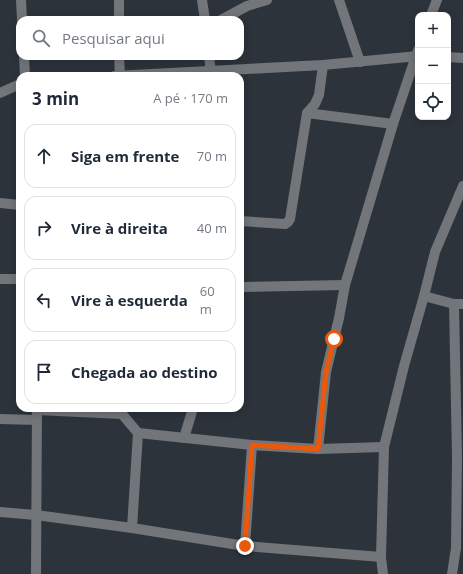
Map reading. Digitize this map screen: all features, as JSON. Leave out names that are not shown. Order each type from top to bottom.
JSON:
[{"type":"street","points":[[21,0],[22,16]]},
{"type":"street","points":[[119,0],[119,16]]},
{"type":"street","points":[[202,0],[204,16]]},
{"type":"street","points":[[228,16],[247,6],[267,0]]},
{"type":"street","points":[[339,0],[360,62]]},
{"type":"street","points":[[433,12],[437,0]]},
{"type":"street","points":[[210,60],[211,72],[360,62],[415,54]]},
{"type":"street","points":[[451,57],[463,58]]},
{"type":"street","points":[[24,60],[24,72]]},
{"type":"street","points":[[120,60],[120,72]]},
{"type":"street","points":[[318,449],[326,372],[345,285],[393,124],[415,60]]},
{"type":"street","points":[[244,221],[285,224],[290,219],[307,113],[315,104],[319,95],[322,65]]},
{"type":"street","points":[[0,93],[16,86]]},
{"type":"street","points":[[307,113],[393,124]]},
{"type":"street","points":[[383,574],[381,557],[384,447],[435,252],[463,186]]},
{"type":"street","points":[[0,203],[16,205]]},
{"type":"street","points":[[0,279],[16,279]]},
{"type":"street","points":[[244,287],[345,285]]},
{"type":"street","points":[[424,296],[458,304],[456,548],[452,574]]},
{"type":"street","points":[[0,419],[37,413],[80,412]]},
{"type":"street","points":[[123,412],[138,433],[132,528]]},
{"type":"street","points":[[184,438],[193,412]]},
{"type":"street","points":[[36,574],[37,413]]},
{"type":"street","points":[[138,433],[252,445],[318,449],[384,447]]},
{"type":"street","points":[[245,546],[252,445]]},
{"type":"street","points":[[0,512],[36,515],[132,528],[245,546],[381,557]]},
{"type":"route","points":[[245,546],[252,445],[318,449],[326,372],[334,339]]}]
